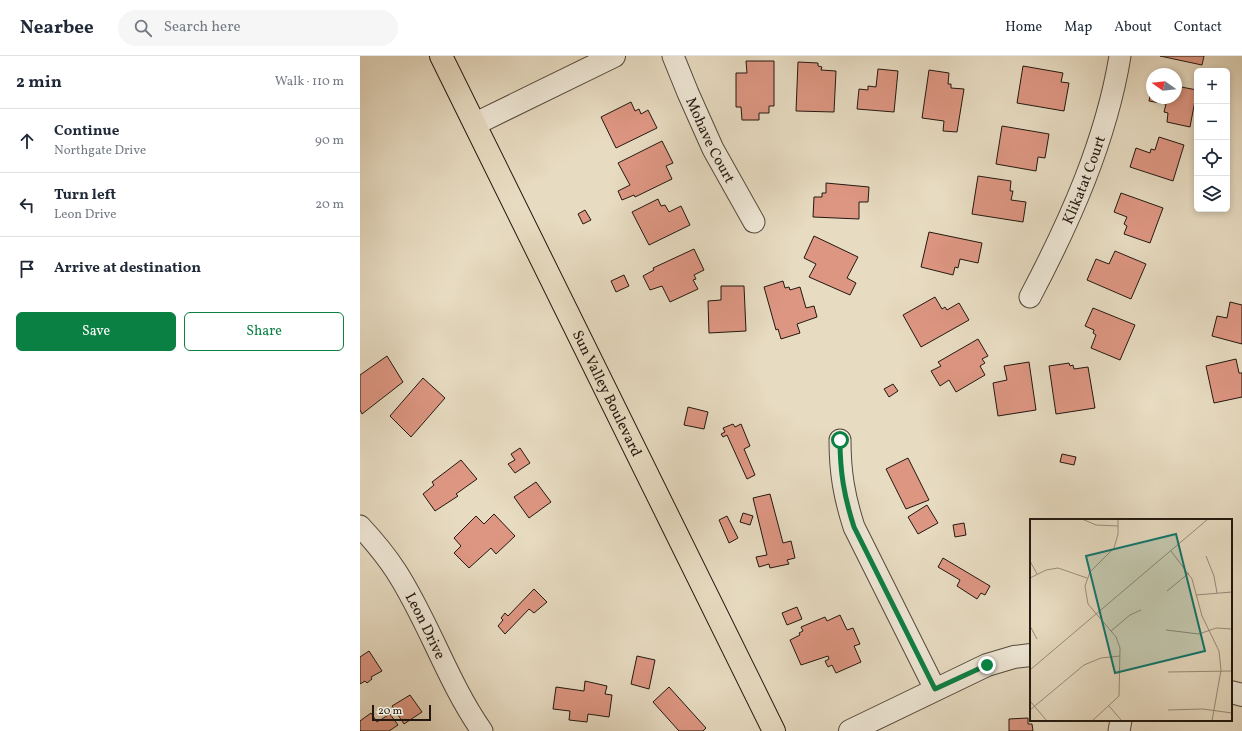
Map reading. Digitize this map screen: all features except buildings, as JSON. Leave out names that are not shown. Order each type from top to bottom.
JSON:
[{"type":"main road","name":"Sun Valley Boulevard","points":[[441,56],[774,731]]},
{"type":"street","points":[[475,124],[614,56]]},
{"type":"street","name":"Mohave Court","points":[[673,56],[688,94],[714,149],[754,222]]},
{"type":"street","name":"Klikatat Court","points":[[1030,297],[1057,246],[1081,190],[1100,134],[1120,56]]},
{"type":"street","points":[[840,440],[840,469],[844,498],[854,527],[935,689]]},
{"type":"street","name":"Leon Drive","points":[[360,526],[378,545],[397,571],[466,707],[482,731]]},
{"type":"street","points":[[850,731],[987,665],[1014,657],[1030,655]]},
{"type":"street","points":[[1232,692],[1242,695]]},
{"type":"street","points":[[1119,731],[1121,721]]},
{"type":"route","points":[[840,440],[840,469],[844,498],[854,527],[935,689],[987,665]]}]
